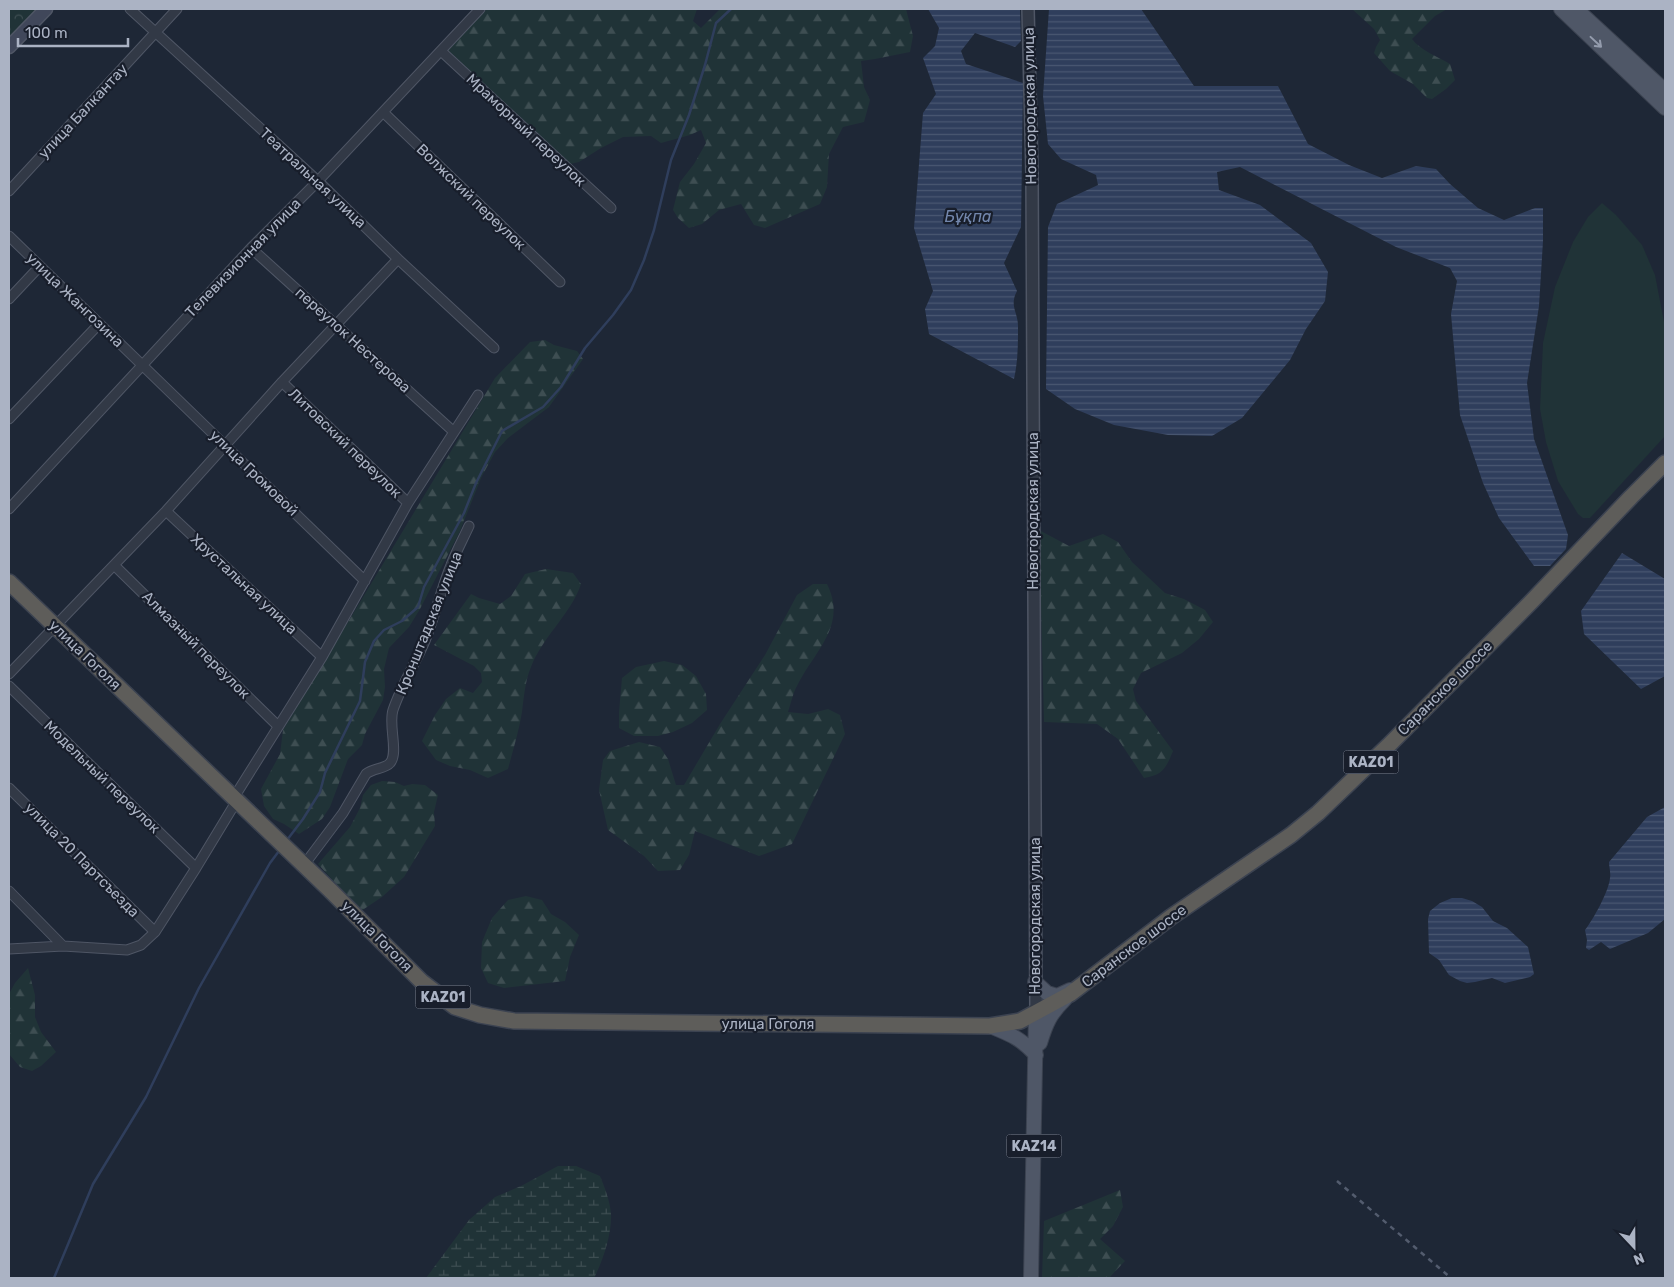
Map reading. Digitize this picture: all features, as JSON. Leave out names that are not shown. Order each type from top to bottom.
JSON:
[{"type":"highway","name":"Саранское шоссе","points":[[1036,1013],[1076,990],[1171,917],[1291,835],[1318,813],[1388,746],[1532,601],[1665,463]]},
{"type":"highway","name":"улица Гоголя","points":[[9,582],[304,865],[422,982],[455,1007],[480,1016],[514,1021],[990,1026],[1020,1020],[1036,1013]]},
{"type":"main road","points":[[9,47],[46,9]]},
{"type":"main road","points":[[1561,9],[1665,108]]},
{"type":"main road","points":[[1576,9],[1665,91]]},
{"type":"main road","points":[[1035,982],[1047,993],[1057,996],[1076,990]]},
{"type":"main road","points":[[990,1026],[1015,1036],[1025,1043],[1036,1055],[1052,1012],[1076,990]]},
{"type":"main road","name":"KAZ14","points":[[1032,1278],[1036,1013]]},
{"type":"street","name":"Театральная улица","points":[[130,9],[318,181],[398,259],[494,348]]},
{"type":"street","name":"улица Балкантау","points":[[9,191],[177,9]]},
{"type":"street","name":"Телевизионная улица","points":[[9,509],[251,248],[318,181],[480,9]]},
{"type":"street","name":"Новогородская улица","points":[[1028,9],[1032,172],[1036,1013]]},
{"type":"street","name":"Мраморный переулок","points":[[441,51],[611,208]]},
{"type":"street","name":"Волжский переулок","points":[[383,112],[560,282]]},
{"type":"street","name":"улица Жангозина","points":[[9,236],[142,365]]},
{"type":"street","name":"переулок Нестерова","points":[[251,248],[454,432]]},
{"type":"street","points":[[9,674],[166,511],[282,382],[398,259]]},
{"type":"street","points":[[9,299],[40,266]]},
{"type":"street","points":[[9,419],[99,324]]},
{"type":"street","name":"улица Громовой","points":[[142,365],[365,581]]},
{"type":"street","name":"Литовский переулок","points":[[282,382],[408,503]]},
{"type":"street","points":[[9,949],[63,946],[127,950],[141,945],[155,932],[196,868],[278,726],[322,657],[408,503],[478,396]]},
{"type":"street","name":"Хрустальная улица","points":[[166,511],[322,657]]},
{"type":"street","name":"Кронштадская улица","points":[[304,865],[343,813],[366,774],[391,762],[393,752],[391,724],[393,710],[434,618],[451,565],[469,526]]},
{"type":"street","name":"Алмазный переулок","points":[[114,565],[278,726]]},
{"type":"street","name":"Модельный переулок","points":[[9,686],[196,868]]},
{"type":"street","name":"улица 20 Партсъезда","points":[[9,788],[155,932]]},
{"type":"street","points":[[9,891],[63,946]]},
{"type":"green space","points":[[9,9],[37,9],[9,38]]},
{"type":"green space","points":[[487,9],[697,9],[693,21],[701,28],[720,9],[906,9],[913,36],[910,52],[861,61],[864,87],[870,100],[864,122],[843,127],[829,154],[827,187],[820,204],[765,228],[754,225],[741,204],[719,210],[702,224],[689,228],[678,218],[673,210],[680,182],[694,164],[706,143],[701,130],[661,143],[651,136],[623,137],[579,162],[570,164],[448,50]]},
{"type":"green space","points":[[1352,9],[1447,9],[1435,16],[1412,39],[1425,50],[1450,64],[1455,80],[1432,99],[1427,98],[1413,84],[1390,71],[1374,53],[1380,40],[1374,29]]},
{"type":"green space","points":[[1602,203],[1616,215],[1642,245],[1655,275],[1665,327],[1665,436],[1590,518],[1583,518],[1578,514],[1558,481],[1546,442],[1540,409],[1543,343],[1555,287],[1573,242],[1588,217]]},
{"type":"green space","points":[[545,340],[554,345],[577,351],[583,359],[549,407],[508,438],[495,452],[481,478],[460,531],[420,609],[409,627],[389,648],[384,669],[385,687],[383,700],[365,734],[362,745],[348,759],[330,807],[322,819],[299,834],[273,819],[264,806],[261,789],[280,754],[283,730],[495,378],[530,342]]},
{"type":"green space","points":[[1039,530],[1069,546],[1103,534],[1118,542],[1132,562],[1165,593],[1184,599],[1205,610],[1213,622],[1199,639],[1182,653],[1141,673],[1133,689],[1136,701],[1173,751],[1166,766],[1156,775],[1144,778],[1118,739],[1097,724],[1044,722]]},
{"type":"green space","points":[[546,569],[573,573],[581,584],[571,605],[542,645],[529,672],[519,726],[508,769],[488,778],[470,770],[450,766],[436,760],[422,741],[435,715],[446,699],[460,688],[473,693],[482,682],[481,673],[474,666],[434,645],[471,594],[500,604],[511,596],[525,574]]},
{"type":"green space","points":[[813,584],[827,584],[834,613],[826,638],[804,673],[788,712],[808,714],[828,709],[840,715],[845,734],[792,844],[759,856],[695,831],[689,855],[680,870],[658,871],[644,856],[608,830],[599,790],[603,760],[610,751],[639,742],[660,747],[668,759],[676,785],[684,785],[720,724],[765,655],[797,595]]},
{"type":"green space","points":[[664,661],[682,665],[696,676],[706,694],[707,710],[692,723],[673,732],[658,736],[634,736],[619,728],[622,678],[636,667]]},
{"type":"green space","points":[[382,781],[395,782],[404,786],[412,784],[425,785],[438,795],[434,812],[435,826],[404,877],[382,897],[361,911],[318,864],[350,827],[360,808],[363,795],[371,785]]},
{"type":"green space","points":[[526,896],[542,900],[551,914],[565,922],[579,935],[570,957],[565,981],[504,988],[488,983],[481,968],[482,942],[492,918],[508,900]]},
{"type":"green space","points":[[28,968],[35,995],[35,1017],[41,1032],[56,1052],[41,1066],[32,1071],[20,1067],[9,1054],[9,994],[15,983]]},
{"type":"green space","points":[[558,1166],[576,1166],[600,1176],[610,1204],[610,1230],[601,1264],[594,1278],[426,1278],[469,1220],[495,1197],[521,1186]]},
{"type":"green space","points":[[1120,1190],[1123,1207],[1113,1226],[1100,1239],[1125,1261],[1109,1278],[1042,1278],[1044,1221]]},
{"type":"water","name":"Бұқпа","points":[[928,9],[1020,9],[1021,41],[1015,47],[975,33],[961,51],[966,64],[1023,83],[1021,227],[1004,263],[1017,291],[1014,305],[1018,321],[1018,346],[1014,379],[929,334],[925,309],[933,291],[914,228],[923,113],[936,94],[923,58],[935,46],[939,28]]},
{"type":"water","points":[[1049,9],[1141,9],[1194,86],[1278,86],[1308,144],[1349,165],[1382,178],[1416,166],[1436,169],[1478,208],[1504,220],[1535,208],[1543,208],[1539,306],[1527,383],[1534,439],[1568,535],[1566,549],[1550,566],[1534,566],[1499,518],[1483,483],[1460,415],[1451,314],[1457,281],[1450,268],[1396,247],[1240,167],[1217,172],[1219,190],[1260,205],[1311,243],[1328,272],[1325,301],[1306,329],[1290,360],[1242,418],[1212,436],[1168,435],[1114,425],[1075,409],[1046,389],[1048,227],[1057,204],[1098,185],[1096,175],[1061,159],[1048,144],[1043,96]]},
{"type":"water","points":[[1622,553],[1665,579],[1665,676],[1641,689],[1584,634],[1581,611]]},
{"type":"water","points":[[1665,807],[1665,919],[1648,933],[1610,949],[1601,942],[1589,950],[1586,948],[1585,930],[1607,890],[1610,876],[1609,862],[1647,817]]},
{"type":"water","points":[[1452,898],[1472,901],[1482,907],[1493,921],[1507,928],[1528,947],[1534,974],[1530,977],[1505,983],[1492,978],[1467,983],[1449,975],[1439,960],[1429,953],[1428,919],[1430,911],[1440,903]]},
{"type":"waterway","points":[[287,840],[320,792],[325,773],[360,701],[365,662],[374,641],[384,630],[402,621],[418,607],[424,587],[464,513],[476,483],[502,431],[543,407],[561,387],[585,348],[631,290],[654,230],[671,160],[689,115],[716,23],[731,9]]},
{"type":"waterway","points":[[54,1278],[93,1184],[146,1097],[199,988],[270,863],[279,851]]},
{"type":"railway","points":[[1337,1181],[1451,1278]]}]
